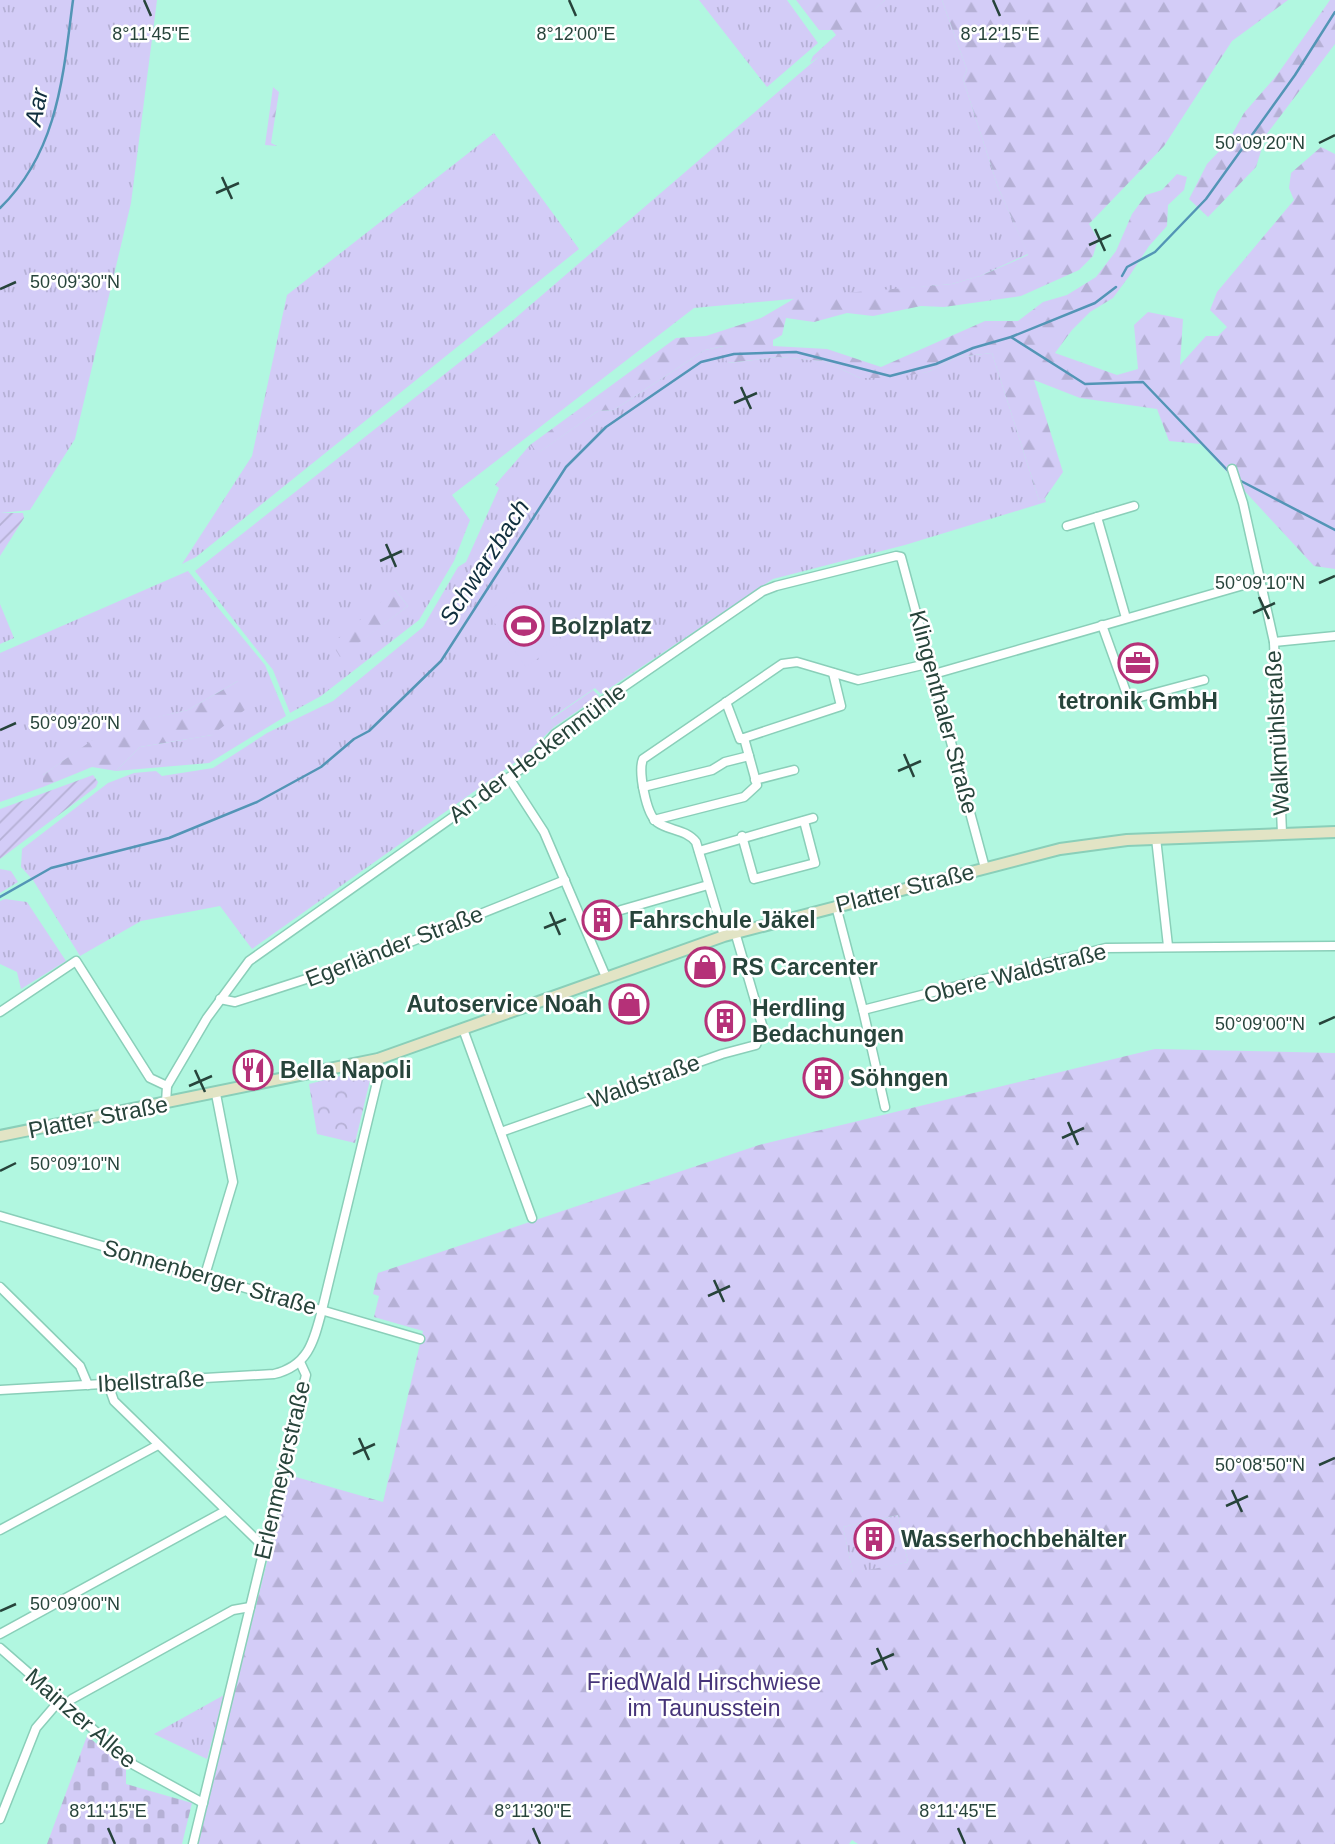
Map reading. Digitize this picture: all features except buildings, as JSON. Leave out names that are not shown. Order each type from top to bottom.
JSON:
[{"type":"main road","name":"Platter Straße","points":[[0,1136],[378,1059],[729,934],[1084,844],[1156,838],[1335,832]]},
{"type":"street","name":"Walkmühlstraße","points":[[1232,469],[1274,642],[1282,834]]},
{"type":"street","points":[[1067,526],[1134,506]]},
{"type":"street","points":[[1097,517],[1126,618]]},
{"type":"street","name":"An der Heckenmühle","points":[[167,1086],[220,999],[249,961],[535,759],[555,734],[763,591],[896,556],[901,557]]},
{"type":"street","name":"Klingenthaler Straße","points":[[901,557],[985,868]]},
{"type":"street","points":[[934,674],[1261,580]]},
{"type":"street","points":[[1102,625],[1129,700],[1204,680]]},
{"type":"street","points":[[1274,642],[1335,636]]},
{"type":"street","points":[[742,836],[754,879],[815,863],[809,819],[742,836],[699,850],[689,834],[654,820],[643,787],[640,767],[646,755],[782,664],[797,662],[858,680],[931,663]]},
{"type":"street","points":[[726,702],[740,739],[744,738],[841,706],[833,673]]},
{"type":"street","points":[[654,820],[744,797],[757,785],[744,738]]},
{"type":"street","points":[[643,787],[712,770],[725,762],[749,756]]},
{"type":"street","points":[[755,780],[794,771]]},
{"type":"street","points":[[509,778],[540,823],[606,977]]},
{"type":"street","points":[[1156,838],[1168,946]]},
{"type":"street","name":"Waldstraße","points":[[501,1132],[722,1054],[756,1045],[762,1038],[763,1028],[708,885],[699,850]]},
{"type":"street","name":"Egerländer Straße","points":[[220,999],[235,1002],[346,967],[565,880]]},
{"type":"street","points":[[621,910],[708,885]]},
{"type":"street","points":[[836,906],[885,1107]]},
{"type":"street","name":"Obere Waldstraße","points":[[863,1010],[1106,948],[1335,946]]},
{"type":"street","points":[[0,1012],[76,961],[148,1075],[167,1086],[166,1103]]},
{"type":"street","points":[[463,1029],[532,1218]]},
{"type":"street","name":"Erlenmeyerstraße","points":[[193,1844],[306,1375],[300,1362],[312,1346],[322,1310],[379,1074],[378,1059]]},
{"type":"street","points":[[205,1275],[233,1182],[216,1094]]},
{"type":"street","name":"Sonnenberger Straße","points":[[0,1216],[419,1339]]},
{"type":"street","points":[[0,1287],[80,1366],[88,1385]]},
{"type":"street","name":"Ibellstraße","points":[[0,1390],[274,1374],[300,1362]]},
{"type":"street","points":[[108,1384],[114,1401],[265,1548]]},
{"type":"street","points":[[0,1530],[158,1445]]},
{"type":"street","points":[[0,1634],[225,1511]]},
{"type":"street","points":[[72,1699],[233,1610],[250,1607]]},
{"type":"street","name":"Mainzer Allee","points":[[0,1648],[134,1765],[203,1803]]},
{"type":"street","points":[[0,1819],[36,1728],[60,1700]]},
{"type":"street","points":[[0,1790],[9,1793]]},
{"type":"green space","points":[[0,0],[157,0],[131,203],[75,439],[30,510],[0,513]]},
{"type":"green space","points":[[699,0],[787,0],[818,43],[767,87]]},
{"type":"green space","points":[[796,0],[885,0],[832,48],[810,63],[813,56],[836,35],[832,30],[819,30]]},
{"type":"green space","points":[[885,0],[942,0],[967,70],[963,79],[998,187],[1028,254],[980,276],[952,284],[694,308],[452,495],[470,520],[454,561],[419,620],[321,696],[290,713],[273,670],[195,571],[512,321]],"holes":[[[395,590],[408,606],[340,656]]]},
{"type":"green space","points":[[942,0],[1288,0],[1232,41],[1164,146],[1089,224],[1098,239],[1093,256],[1079,270],[1021,296],[944,307],[921,306],[873,316],[847,313],[814,322],[786,318],[782,335],[773,340],[773,346],[827,349],[881,367],[985,321],[1018,321],[1043,302],[1067,295],[1096,277],[1116,251],[1132,214],[1146,195],[1162,190],[1177,174],[1187,177],[1184,190],[1168,205],[1167,226],[1149,246],[1113,298],[1090,312],[1055,353],[1117,375],[1138,369],[1134,325],[1148,312],[1183,319],[1180,365],[1206,336],[1218,336],[1227,327],[1210,310],[1217,292],[1294,200],[1289,188],[1291,173],[1321,147],[1335,154],[1335,569],[1314,566],[1201,444],[1169,441],[1157,409],[1080,398],[1034,380],[1063,472],[1045,498],[1039,500],[992,353],[957,357],[928,372],[892,378],[860,378],[824,361],[778,357],[727,363],[723,346],[705,350],[614,410],[598,411],[538,453],[530,445],[676,338],[706,336],[761,318],[797,297],[952,284],[980,276],[1028,255],[998,187],[963,79],[967,70]]},
{"type":"green space","points":[[1330,0],[1335,0],[1335,44],[1266,135],[1256,167],[1208,217],[1189,199],[1207,164],[1227,143],[1244,113],[1277,75]]},
{"type":"green space","points":[[273,87],[279,92],[271,143],[277,146],[265,145]]},
{"type":"green space","points":[[494,133],[579,249],[196,557],[182,564],[252,456],[287,295]]},
{"type":"green space","points":[[724,346],[728,363],[778,357],[824,361],[860,378],[928,372],[957,357],[992,353],[1039,500],[1045,498],[1046,502],[905,545],[773,579],[601,694],[595,688],[551,718],[554,727],[524,756],[252,949],[220,906],[141,921],[80,956],[33,880],[21,867],[22,849],[108,783],[134,773],[156,771],[162,776],[213,768],[267,733],[333,701],[423,627],[458,567],[466,562],[499,488],[495,485],[530,445],[539,452],[598,411],[614,410],[705,350]]},
{"type":"green space","points":[[0,513],[23,513],[24,518],[0,556]]},
{"type":"green space","points":[[188,571],[265,665],[286,716],[209,763],[116,771],[140,747],[212,735],[238,681],[188,710],[111,728],[43,775],[43,787],[0,802],[0,653]]},
{"type":"green space","name":"Bolzplatz","points":[[523,586],[562,641],[526,667],[487,612]]},
{"type":"green space","points":[[395,590],[408,606],[340,657],[332,644]]},
{"type":"green space","points":[[0,604],[14,638],[0,644]]},
{"type":"green space","points":[[238,681],[252,692],[246,709],[212,735],[140,747],[116,771],[92,767],[43,787],[43,775],[111,727],[188,710]]},
{"type":"green space","points":[[593,690],[599,696],[554,727],[551,719]]},
{"type":"green space","points":[[93,775],[98,782],[96,787],[0,859],[0,809]]},
{"type":"green space","points":[[0,869],[11,871],[18,882],[0,893]]},
{"type":"green space","points":[[5,899],[27,902],[66,961],[21,989],[17,972],[0,964],[0,901]]},
{"type":"green space","name":"FriedWald Hirschwiese im Taunusstein","points":[[1155,1049],[1335,1053],[1335,1844],[858,1844],[852,1840],[849,1844],[196,1844],[289,1475],[383,1502],[423,1331],[374,1317],[379,1296],[373,1294],[378,1273],[759,1145]],"holes":[[[898,1515],[908,1562],[853,1573],[843,1527]]]},
{"type":"green space","points":[[369,1070],[371,1076],[355,1143],[317,1134],[309,1084]]},
{"type":"green space","points":[[898,1515],[908,1562],[853,1574],[843,1527]]},
{"type":"green space","points":[[224,1695],[207,1759],[154,1734]]},
{"type":"green space","points":[[87,1736],[126,1767],[126,1784],[192,1803],[182,1844],[47,1844]]},
{"type":"waterway","name":"Aar","points":[[0,208],[19,186],[46,138],[61,84],[73,0]]},
{"type":"waterway","points":[[1122,276],[1127,267],[1155,252],[1206,199],[1295,75],[1335,12]]},
{"type":"waterway","name":"Schwarzbach","points":[[0,897],[51,868],[169,838],[257,802],[321,767],[354,739],[369,731],[441,661],[566,467],[606,427],[701,362],[734,354],[796,352],[890,376],[936,364],[973,348],[1011,337],[1095,303],[1116,287]]},
{"type":"waterway","name":"Schwarzbach","points":[[1011,337],[1085,384],[1143,382],[1231,474]]},
{"type":"waterway","name":"Schwarzbach","points":[[1239,480],[1335,530]]},
{"type":"place","name":"Bolzplatz","points":[[524,626]]},
{"type":"place","name":"tetronik GmbH","points":[[1138,663]]},
{"type":"place","name":"Fahrschule Jäkel","points":[[602,920]]},
{"type":"place","name":"RS Carcenter","points":[[705,967]]},
{"type":"place","name":"Autoservice Noah","points":[[629,1004]]},
{"type":"place","name":"Herdling Bedachungen","points":[[725,1021]]},
{"type":"place","name":"Bella Napoli","points":[[253,1070]]},
{"type":"place","name":"Söhngen","points":[[823,1078]]},
{"type":"place","name":"Wasserhochbehälter","points":[[874,1539]]}]
